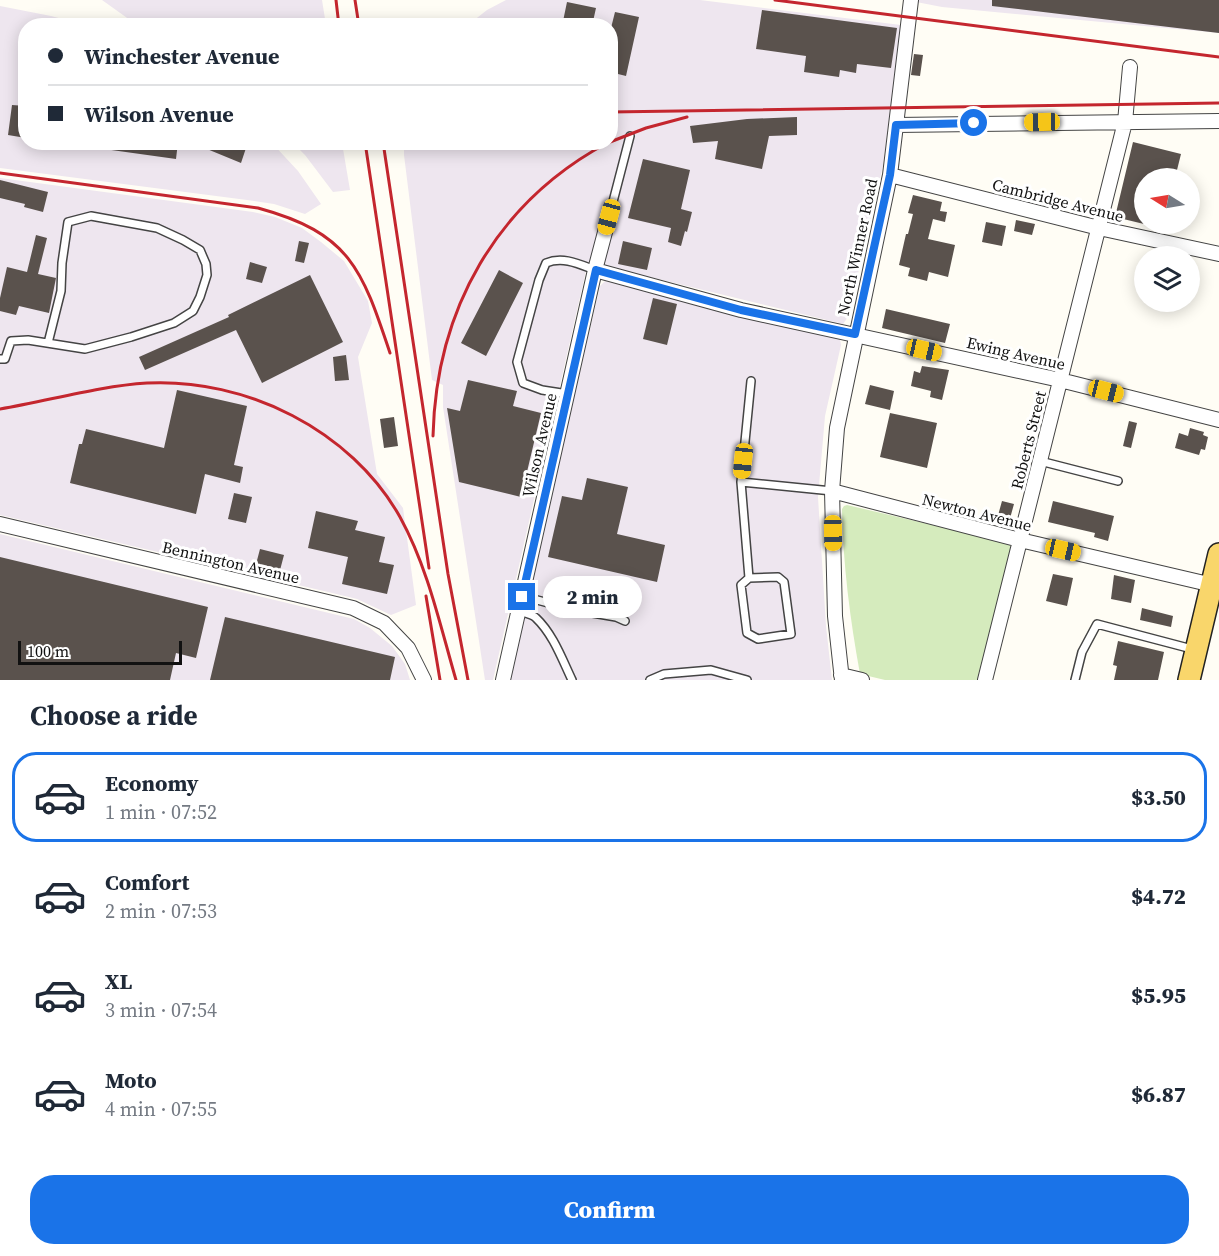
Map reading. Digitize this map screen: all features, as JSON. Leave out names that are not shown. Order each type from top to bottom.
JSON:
[{"type":"main road","points":[[1189,680],[1216,586],[1219,555]]},
{"type":"street","name":"North Winner Road","points":[[840,678],[835,616],[832,491],[837,428],[890,175],[911,0]]},
{"type":"street","name":"Roberts Street","points":[[985,680],[1125,122],[1130,67]]},
{"type":"street","points":[[896,125],[1219,121]]},
{"type":"street","name":"Cambridge Avenue","points":[[890,175],[1099,228],[1219,254]]},
{"type":"street","name":"Wilson Avenue","points":[[503,680],[609,217]]},
{"type":"street","name":"Ewing Avenue","points":[[596,270],[741,310],[1060,380],[1219,420]]},
{"type":"street","name":"Newton Avenue","points":[[832,491],[1020,540],[1216,586]]},
{"type":"street","name":"Bennington Avenue","points":[[0,524],[353,608],[384,623],[408,648],[424,680]]},
{"type":"street","points":[[840,678],[862,680]]},
{"type":"lane","points":[[609,217],[630,136]]},
{"type":"lane","points":[[0,360],[5,359],[11,341],[28,340],[85,349],[174,323],[193,311],[201,297],[207,275],[206,264],[200,250],[157,228],[91,216],[68,222],[62,263],[61,291],[48,343]]},
{"type":"lane","points":[[568,394],[542,390],[523,382],[517,362],[539,280],[546,263],[555,260],[572,261],[596,270]]},
{"type":"lane","points":[[749,578],[741,482],[751,381]]},
{"type":"lane","points":[[1040,461],[1118,481]]},
{"type":"lane","points":[[741,482],[832,491]]},
{"type":"lane","points":[[778,577],[784,582],[791,634],[758,639],[747,633],[741,585],[749,578],[778,577]]},
{"type":"lane","points":[[520,604],[575,610],[616,617],[625,621]]},
{"type":"lane","points":[[520,604],[536,618],[556,646],[572,680]]},
{"type":"lane","points":[[1075,680],[1082,652],[1097,624],[1197,650]]},
{"type":"lane","points":[[650,680],[663,674],[711,670],[747,680]]},
{"type":"shaded area","points":[[102,0],[322,0],[325,18],[127,18]]},
{"type":"shaded area","points":[[506,0],[700,0],[901,25],[883,165],[848,317],[843,324],[588,262],[493,680],[485,680],[443,407],[443,385],[432,380],[404,150],[618,150],[618,18],[477,18]]},
{"type":"shaded area","points":[[906,0],[1219,0],[1219,33],[942,7]]},
{"type":"shaded area","points":[[0,6],[59,18],[18,18],[18,150],[278,150],[298,171],[321,204],[305,214],[274,204],[0,168]]},
{"type":"shaded area","points":[[300,150],[343,150],[350,190],[333,192]]},
{"type":"shaded area","points":[[0,178],[253,212],[275,217],[302,228],[344,261],[368,301],[372,323],[358,357],[377,474],[403,508],[416,605],[391,615],[357,599],[0,515]]},
{"type":"shaded area","points":[[605,281],[840,339],[841,345],[825,416],[818,497],[826,626],[832,680],[508,680],[600,286]]},
{"type":"shaded area","points":[[0,534],[354,619],[370,628],[392,646],[405,664],[410,680],[0,680]]},
{"type":"green space","points":[[847,505],[1009,543],[1011,546],[979,680],[885,680],[860,674],[845,571],[842,509]]},
{"type":"building","points":[[992,0],[1219,0],[1219,33],[992,6]]},
{"type":"building","points":[[567,2],[596,8],[594,18],[564,18]]},
{"type":"building","points":[[762,10],[897,28],[891,68],[857,64],[856,73],[840,70],[839,77],[804,72],[806,56],[756,49]]},
{"type":"building","points":[[615,12],[639,17],[626,76],[618,74],[618,18],[614,18]]},
{"type":"building","points":[[914,54],[923,55],[920,76],[911,75]]},
{"type":"building","points":[[12,105],[18,105],[18,137],[8,135]]},
{"type":"building","points":[[797,117],[797,135],[769,136],[762,169],[715,159],[718,141],[693,143],[690,126],[747,119]]},
{"type":"building","points":[[1133,142],[1181,154],[1178,168],[1134,168],[1134,222],[1115,217]]},
{"type":"building","points":[[111,150],[177,150],[176,159]]},
{"type":"building","points":[[209,150],[245,150],[241,163]]},
{"type":"building","points":[[643,159],[690,170],[681,209],[692,212],[681,246],[668,242],[671,228],[628,218]]},
{"type":"building","points":[[0,180],[48,192],[43,212],[24,207],[25,204],[0,198]]},
{"type":"building","points":[[913,195],[942,202],[940,211],[947,212],[945,222],[933,219],[928,239],[955,245],[948,277],[929,272],[927,281],[908,276],[910,268],[899,265],[913,214],[908,213]]},
{"type":"building","points":[[1016,220],[1035,224],[1032,235],[1014,231]]},
{"type":"building","points":[[986,222],[1006,226],[1002,246],[982,242]]},
{"type":"building","points":[[36,235],[47,238],[38,274],[56,278],[49,313],[19,306],[16,315],[0,311],[0,298],[7,267],[27,272]]},
{"type":"building","points":[[299,241],[309,243],[304,263],[295,261]]},
{"type":"building","points":[[623,241],[652,248],[647,270],[618,264]]},
{"type":"building","points":[[250,262],[267,267],[262,283],[246,279]]},
{"type":"building","points":[[499,270],[523,283],[486,356],[461,343]]},
{"type":"building","points":[[310,275],[343,342],[262,383],[236,330],[145,370],[139,357],[229,317],[228,315]]},
{"type":"building","points":[[653,298],[677,304],[667,345],[643,339]]},
{"type":"building","points":[[886,309],[950,324],[945,343],[882,328]]},
{"type":"building","points":[[346,355],[349,380],[335,381],[333,357]]},
{"type":"building","points":[[922,366],[949,370],[942,400],[930,397],[931,391],[911,386],[914,371],[920,373]]},
{"type":"building","points":[[468,380],[517,391],[513,406],[541,413],[521,497],[459,482],[447,408],[460,411]]},
{"type":"building","points":[[870,385],[894,391],[890,410],[865,404]]},
{"type":"building","points":[[177,390],[247,406],[234,465],[243,467],[240,483],[205,474],[196,514],[70,483],[79,444],[82,444],[86,429],[164,448]]},
{"type":"building","points":[[890,413],[937,423],[927,468],[880,457]]},
{"type":"building","points":[[394,417],[398,446],[384,448],[380,419]]},
{"type":"building","points":[[1129,421],[1137,423],[1131,448],[1123,446]]},
{"type":"building","points":[[1190,428],[1204,432],[1203,435],[1208,437],[1205,450],[1201,449],[1199,455],[1175,448],[1179,433],[1188,436]]},
{"type":"building","points":[[587,478],[628,487],[617,534],[665,545],[657,582],[548,557],[562,496],[582,500]]},
{"type":"building","points":[[234,493],[252,497],[246,523],[228,519]]},
{"type":"building","points":[[1002,501],[1014,504],[1009,522],[997,519]]},
{"type":"building","points":[[1053,501],[1114,516],[1108,541],[1094,537],[1095,533],[1048,522]]},
{"type":"building","points":[[316,511],[358,521],[355,530],[385,537],[379,562],[394,565],[387,594],[342,584],[348,557],[308,548]]},
{"type":"building","points":[[260,549],[284,555],[279,574],[255,568]]},
{"type":"building","points":[[0,557],[208,607],[196,658],[176,653],[170,680],[0,680]]},
{"type":"building","points":[[1053,574],[1073,578],[1067,606],[1046,601]]},
{"type":"building","points":[[1114,575],[1135,580],[1131,603],[1111,599]]},
{"type":"building","points":[[1142,608],[1173,616],[1171,627],[1140,620]]},
{"type":"building","points":[[225,617],[395,657],[390,680],[210,680]]},
{"type":"building","points":[[1118,641],[1164,652],[1158,680],[1114,680],[1117,666],[1113,665]]},
{"type":"railway","points":[[336,0],[338,18]]},
{"type":"railway","points":[[355,0],[358,18]]},
{"type":"railway","points":[[775,0],[1219,57]]},
{"type":"railway","points":[[618,112],[1219,103]]},
{"type":"railway","points":[[618,139],[646,128],[687,117]]},
{"type":"railway","points":[[366,150],[429,568]]},
{"type":"railway","points":[[384,150],[448,574],[468,680]]},
{"type":"railway","points":[[433,436],[437,390],[446,345],[460,303],[480,264],[504,228],[534,196],[569,167],[596,150]]},
{"type":"railway","points":[[0,173],[258,208],[314,229],[348,258],[360,277],[390,353]]},
{"type":"railway","points":[[0,409],[92,390],[147,383],[184,384],[221,390],[258,400],[325,435],[354,459],[379,486],[400,517],[426,576],[456,680]]},
{"type":"railway","points":[[426,596],[440,680]]},
{"type":"route","points":[[522,597],[596,270],[741,310],[855,334],[890,175],[896,125],[974,123]]}]
